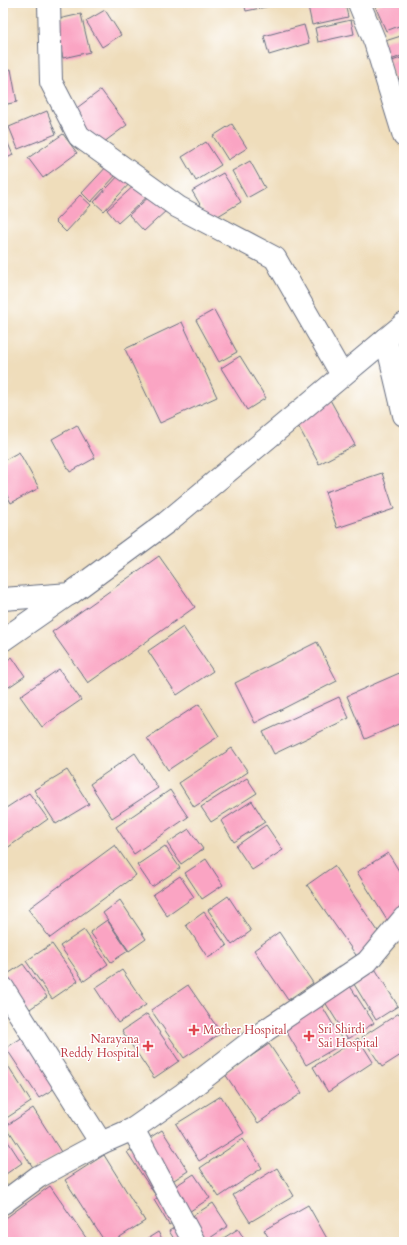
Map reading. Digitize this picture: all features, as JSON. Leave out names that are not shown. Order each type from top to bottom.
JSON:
[{"type":"street","points":[[49,3],[51,82],[79,136],[178,207],[275,258],[342,375]]},
{"type":"street","points":[[359,3],[375,42],[404,136]]},
{"type":"street","points":[[3,640],[70,594],[166,523],[404,324]]},
{"type":"street","points":[[386,339],[404,415]]},
{"type":"street","points":[[3,599],[70,594]]},
{"type":"street","points":[[3,1203],[38,1177],[101,1143],[133,1129],[183,1094],[266,1030],[367,962],[404,918]]},
{"type":"street","points":[[3,988],[101,1143]]},
{"type":"street","points":[[133,1129],[194,1242]]},
{"type":"building","points":[[244,3],[280,3],[280,4],[246,11]]},
{"type":"building","points":[[322,3],[345,3],[348,17],[312,25],[308,6]]},
{"type":"building","points":[[383,3],[404,3],[404,24],[386,31],[375,6]]},
{"type":"building","points":[[105,10],[121,35],[102,47],[86,21]]},
{"type":"building","points":[[81,14],[90,52],[63,58],[54,20]]},
{"type":"building","points":[[351,20],[354,34],[318,42],[315,28]]},
{"type":"building","points":[[304,25],[309,43],[269,55],[264,36]]},
{"type":"building","points":[[404,35],[404,55],[388,61],[382,42]]},
{"type":"building","points":[[404,57],[404,77],[395,80],[389,62]]},
{"type":"building","points":[[11,69],[17,102],[3,105],[3,71]]},
{"type":"building","points":[[404,80],[404,99],[398,82]]},
{"type":"building","points":[[101,90],[127,125],[96,148],[70,113]]},
{"type":"building","points":[[47,111],[56,134],[18,149],[9,127]]},
{"type":"building","points":[[232,124],[247,148],[228,160],[213,136]]},
{"type":"building","points":[[3,132],[13,155],[3,160]]},
{"type":"building","points":[[63,134],[77,153],[43,178],[28,158]]},
{"type":"building","points":[[206,142],[221,165],[196,181],[182,157]]},
{"type":"building","points":[[250,161],[265,188],[247,198],[232,171]]},
{"type":"building","points":[[109,164],[118,173],[91,202],[82,193]]},
{"type":"building","points":[[121,173],[131,182],[104,211],[94,202]]},
{"type":"building","points":[[223,173],[241,202],[210,221],[192,191]]},
{"type":"building","points":[[136,184],[148,196],[118,223],[107,210]]},
{"type":"building","points":[[152,194],[167,210],[144,231],[129,215]]},
{"type":"building","points":[[80,195],[91,205],[66,232],[55,221]]},
{"type":"building","points":[[214,310],[237,352],[219,362],[196,320]]},
{"type":"building","points":[[182,322],[217,397],[160,423],[125,349]]},
{"type":"building","points":[[240,356],[266,398],[247,410],[221,368]]},
{"type":"building","points":[[328,396],[355,445],[319,464],[292,415]]},
{"type":"building","points":[[77,425],[95,458],[70,472],[52,439]]},
{"type":"building","points":[[19,452],[39,488],[11,503],[3,488],[3,461]]},
{"type":"building","points":[[382,473],[394,509],[337,528],[325,492]]},
{"type":"building","points":[[159,556],[195,607],[88,683],[52,632]]},
{"type":"building","points":[[183,627],[213,671],[177,695],[148,651]]},
{"type":"building","points":[[317,642],[337,681],[255,723],[235,683]]},
{"type":"building","points":[[12,657],[25,676],[3,691],[3,663]]},
{"type":"building","points":[[59,669],[81,700],[42,727],[20,696]]},
{"type":"building","points":[[404,671],[404,722],[365,739],[347,696]]},
{"type":"building","points":[[339,697],[349,718],[274,754],[263,732]]},
{"type":"building","points":[[199,704],[219,736],[168,770],[147,738]]},
{"type":"building","points":[[232,748],[248,772],[194,807],[179,783]]},
{"type":"building","points":[[135,753],[158,788],[112,818],[90,784]]},
{"type":"building","points":[[67,770],[89,804],[56,824],[34,790]]},
{"type":"building","points":[[247,778],[257,793],[211,822],[201,807]]},
{"type":"building","points":[[170,790],[188,817],[134,854],[116,827]]},
{"type":"building","points":[[29,793],[48,819],[3,851],[3,810]]},
{"type":"building","points":[[252,801],[265,822],[234,842],[221,821]]},
{"type":"building","points":[[266,825],[283,850],[252,870],[236,846]]},
{"type":"building","points":[[189,829],[203,849],[181,864],[167,843]]},
{"type":"building","points":[[115,845],[136,875],[50,938],[28,909]]},
{"type":"building","points":[[165,846],[180,868],[152,887],[137,865]]},
{"type":"building","points":[[388,853],[404,879],[404,916],[390,925],[357,872]]},
{"type":"building","points":[[206,859],[223,885],[202,899],[185,873]]},
{"type":"building","points":[[334,866],[384,940],[358,958],[307,885]]},
{"type":"building","points":[[180,876],[194,897],[167,916],[153,894]]},
{"type":"building","points":[[228,896],[251,931],[232,945],[208,910]]},
{"type":"building","points":[[120,900],[146,939],[129,951],[103,913]]},
{"type":"building","points":[[204,912],[227,946],[208,958],[186,925]]},
{"type":"building","points":[[107,920],[128,951],[111,962],[90,932]]},
{"type":"building","points":[[84,930],[108,964],[84,981],[60,946]]},
{"type":"building","points":[[279,932],[313,983],[288,1000],[254,950]]},
{"type":"building","points":[[52,944],[78,981],[52,999],[26,961]]},
{"type":"building","points":[[23,964],[47,997],[27,1011],[3,977]]},
{"type":"building","points":[[374,967],[398,1006],[376,1020],[352,981]]},
{"type":"building","points":[[122,970],[146,1005],[118,1023],[95,988]]},
{"type":"building","points":[[348,983],[374,1023],[348,1039],[323,999]]},
{"type":"building","points":[[188,985],[221,1033],[184,1058],[151,1010]]},
{"type":"building","points":[[319,1001],[344,1043],[306,1065],[282,1024]]},
{"type":"building","points":[[399,1013],[404,1021],[404,1053],[382,1067],[362,1037]]},
{"type":"building","points":[[147,1014],[179,1061],[154,1078],[122,1031]]},
{"type":"building","points":[[37,1028],[70,1079],[39,1098],[6,1048]]},
{"type":"building","points":[[358,1038],[373,1062],[328,1092],[313,1067]]},
{"type":"building","points":[[269,1044],[302,1093],[258,1123],[225,1074]]},
{"type":"building","points":[[7,1064],[31,1102],[5,1119],[3,1117],[3,1067]]},
{"type":"building","points":[[221,1096],[244,1133],[199,1161],[176,1124]]},
{"type":"building","points":[[33,1108],[61,1152],[34,1169],[6,1126]]},
{"type":"building","points":[[162,1130],[188,1171],[154,1193],[127,1152]]},
{"type":"building","points":[[3,1134],[22,1163],[3,1176]]},
{"type":"building","points":[[243,1139],[262,1168],[219,1197],[200,1168]]},
{"type":"building","points":[[104,1155],[145,1221],[112,1242],[105,1242],[65,1180]]},
{"type":"building","points":[[277,1168],[294,1196],[250,1222],[233,1195]]},
{"type":"building","points":[[194,1174],[210,1198],[169,1225],[154,1200]]},
{"type":"building","points":[[50,1186],[89,1242],[3,1242],[3,1220]]},
{"type":"building","points":[[213,1203],[228,1226],[204,1242],[176,1242],[169,1231]]},
{"type":"building","points":[[308,1205],[329,1242],[271,1242],[264,1230]]},
{"type":"building","points":[[238,1229],[246,1242],[217,1242]]},
{"type":"building","points":[[158,1232],[164,1242],[142,1242]]},
{"type":"place","name":"Mother Hospital","points":[[194,1030]]},
{"type":"place","name":"Sri Shirdi Sai Hospital","points":[[309,1036]]},
{"type":"place","name":"Narayana Reddy Hospital","points":[[148,1046]]}]
